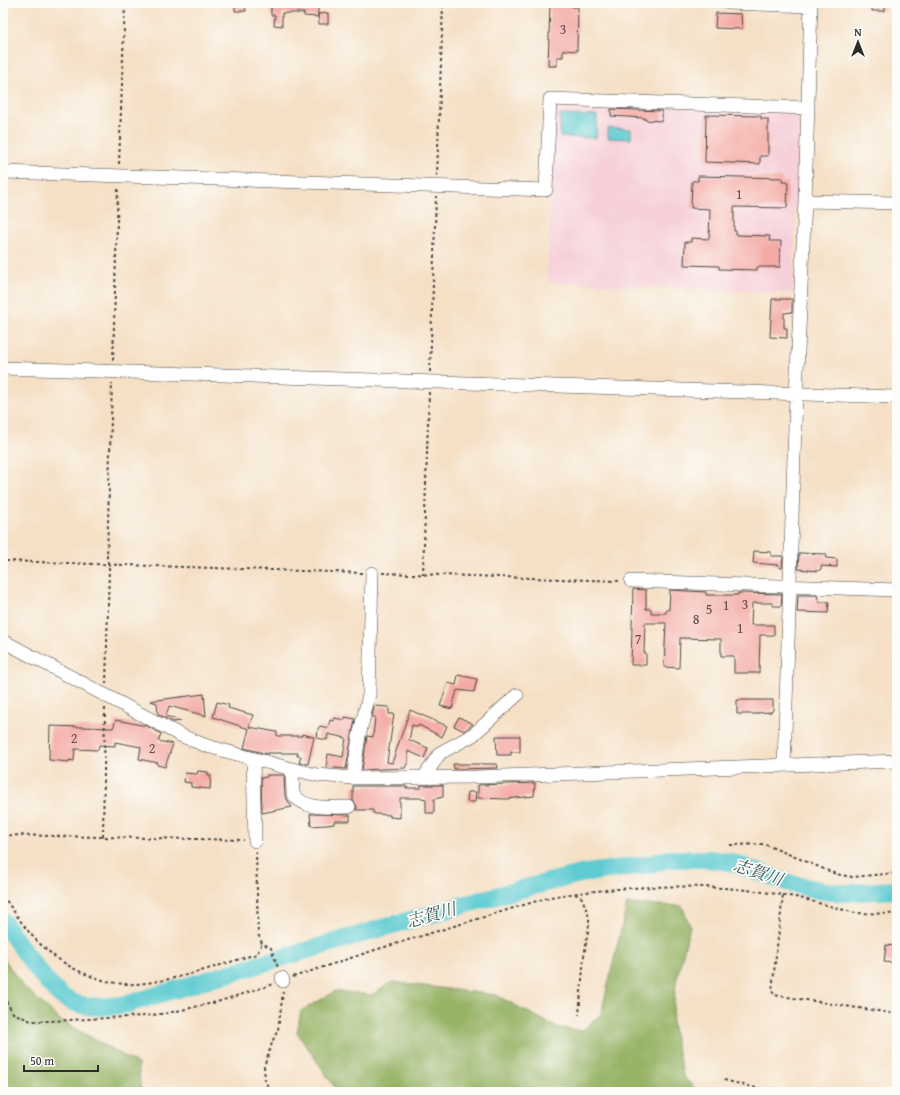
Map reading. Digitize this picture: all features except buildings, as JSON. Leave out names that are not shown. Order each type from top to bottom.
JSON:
[{"type":"street","points":[[728,3],[811,4],[784,765]]},
{"type":"street","points":[[3,172],[546,190],[550,99],[807,108]]},
{"type":"street","points":[[805,200],[897,203]]},
{"type":"street","points":[[3,368],[897,397]]},
{"type":"street","points":[[353,778],[359,736],[369,695],[372,573]]},
{"type":"street","points":[[631,581],[897,590]]},
{"type":"street","points":[[3,641],[182,736],[207,746],[317,775],[353,778],[477,777],[897,761]]},
{"type":"street","points":[[424,777],[440,753],[473,735],[517,694]]},
{"type":"street","points":[[253,759],[255,841]]},
{"type":"street","points":[[292,769],[293,794],[303,804],[319,807],[349,806]]},
{"type":"path","points":[[103,837],[118,176],[125,3]]},
{"type":"path","points":[[423,575],[443,3]]},
{"type":"path","points":[[6,561],[631,581]]},
{"type":"path","points":[[3,835],[255,841],[257,928],[262,943],[257,954],[209,968],[149,982],[135,984],[115,982],[89,976],[46,950],[28,931],[3,896]]},
{"type":"path","points":[[730,845],[764,844],[836,874],[852,877],[897,873]]},
{"type":"path","points":[[3,996],[13,1013],[31,1020],[145,1016],[194,1008],[527,903],[574,893],[663,886],[703,886],[750,890],[800,898],[854,913],[897,914]]},
{"type":"path","points":[[574,893],[582,898],[589,921],[584,956],[579,1015]]},
{"type":"path","points":[[783,895],[772,990],[774,995],[897,1014]]},
{"type":"path","points":[[262,943],[268,945],[272,952],[282,980],[278,1030],[264,1067],[265,1080],[270,1092]]},
{"type":"path","points":[[724,1080],[760,1089],[765,1092]]},
{"type":"shaded area","points":[[560,106],[681,107],[799,112],[793,293],[547,282],[554,112]]},
{"type":"green space","points":[[627,904],[682,906],[690,926],[676,982],[672,1023],[683,1076],[699,1092],[338,1092],[297,1032],[301,1011],[336,991],[372,995],[392,982],[496,995],[556,1027],[582,1031],[601,1014]]},
{"type":"green space","points":[[3,957],[22,985],[60,1020],[138,1064],[141,1092],[3,1092]]},
{"type":"water","points":[[560,115],[597,116],[596,138],[560,137]]},
{"type":"water","points":[[608,128],[631,129],[631,139],[608,138]]},
{"type":"waterway","name":"志賀川","points":[[3,922],[42,975],[58,993],[66,999],[81,1005],[104,1007],[127,1004],[392,925],[510,892],[580,874],[651,864],[668,859],[709,859],[730,862],[792,884],[824,891],[842,893],[897,890]]}]
